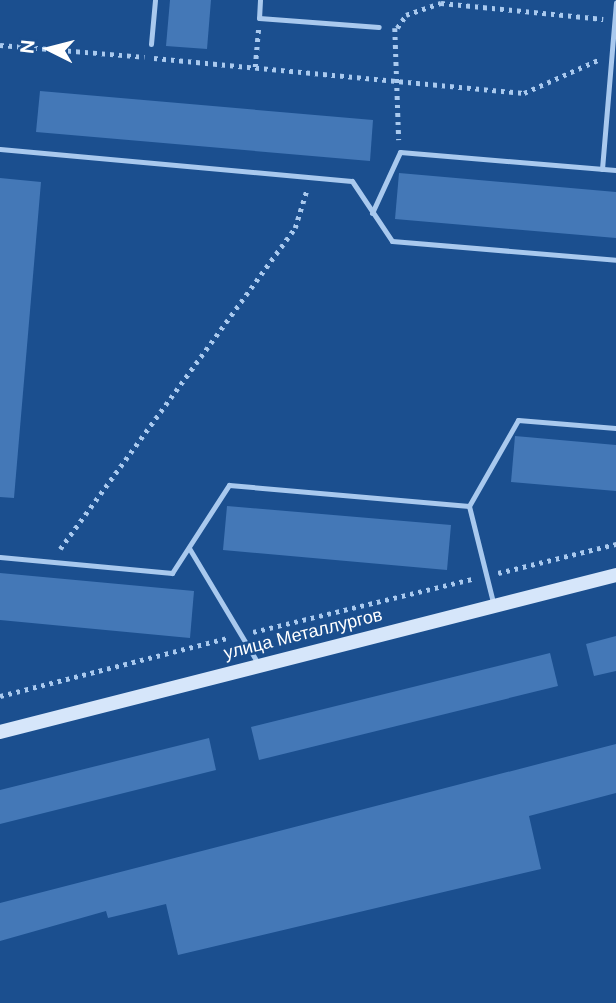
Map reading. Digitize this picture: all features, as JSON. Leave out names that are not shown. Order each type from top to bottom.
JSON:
[{"type":"street","name":"улица Металлургов","points":[[0,732],[616,575]]},
{"type":"lane","points":[[151,44],[155,0]]},
{"type":"lane","points":[[260,0],[259,18],[379,27]]},
{"type":"lane","points":[[602,169],[616,3]]},
{"type":"lane","points":[[0,149],[352,181],[392,241],[616,260]]},
{"type":"lane","points":[[372,213],[400,152],[616,170]]},
{"type":"lane","points":[[494,606],[469,506],[518,420],[616,428]]},
{"type":"lane","points":[[0,557],[172,573],[229,485],[469,506]]},
{"type":"lane","points":[[189,548],[259,665]]},
{"type":"path","points":[[400,152],[395,79],[397,28],[405,15],[440,1],[615,20]]},
{"type":"path","points":[[255,66],[259,18]]},
{"type":"path","points":[[379,27],[397,28]]},
{"type":"path","points":[[0,45],[255,66],[524,93],[612,54]]},
{"type":"path","points":[[51,562],[295,228],[303,214],[308,177]]},
{"type":"path","points":[[0,696],[616,544]]},
{"type":"building","points":[[170,0],[211,0],[207,49],[166,46]]},
{"type":"building","points":[[40,91],[373,120],[370,161],[36,132]]},
{"type":"building","points":[[399,173],[616,192],[616,238],[395,219]]},
{"type":"building","points":[[0,178],[41,182],[14,498],[0,497]]},
{"type":"building","points":[[515,436],[616,445],[616,491],[511,482]]},
{"type":"building","points":[[227,506],[451,525],[447,570],[223,550]]},
{"type":"building","points":[[0,573],[194,591],[190,638],[0,620]]},
{"type":"building","points":[[616,636],[616,671],[594,676],[586,644]]},
{"type":"building","points":[[550,653],[558,686],[259,760],[251,727]]},
{"type":"building","points":[[209,738],[216,770],[0,824],[0,790]]},
{"type":"building","points":[[616,744],[616,793],[529,816],[541,869],[178,955],[166,904],[108,918],[106,911],[0,941],[0,903]]}]
